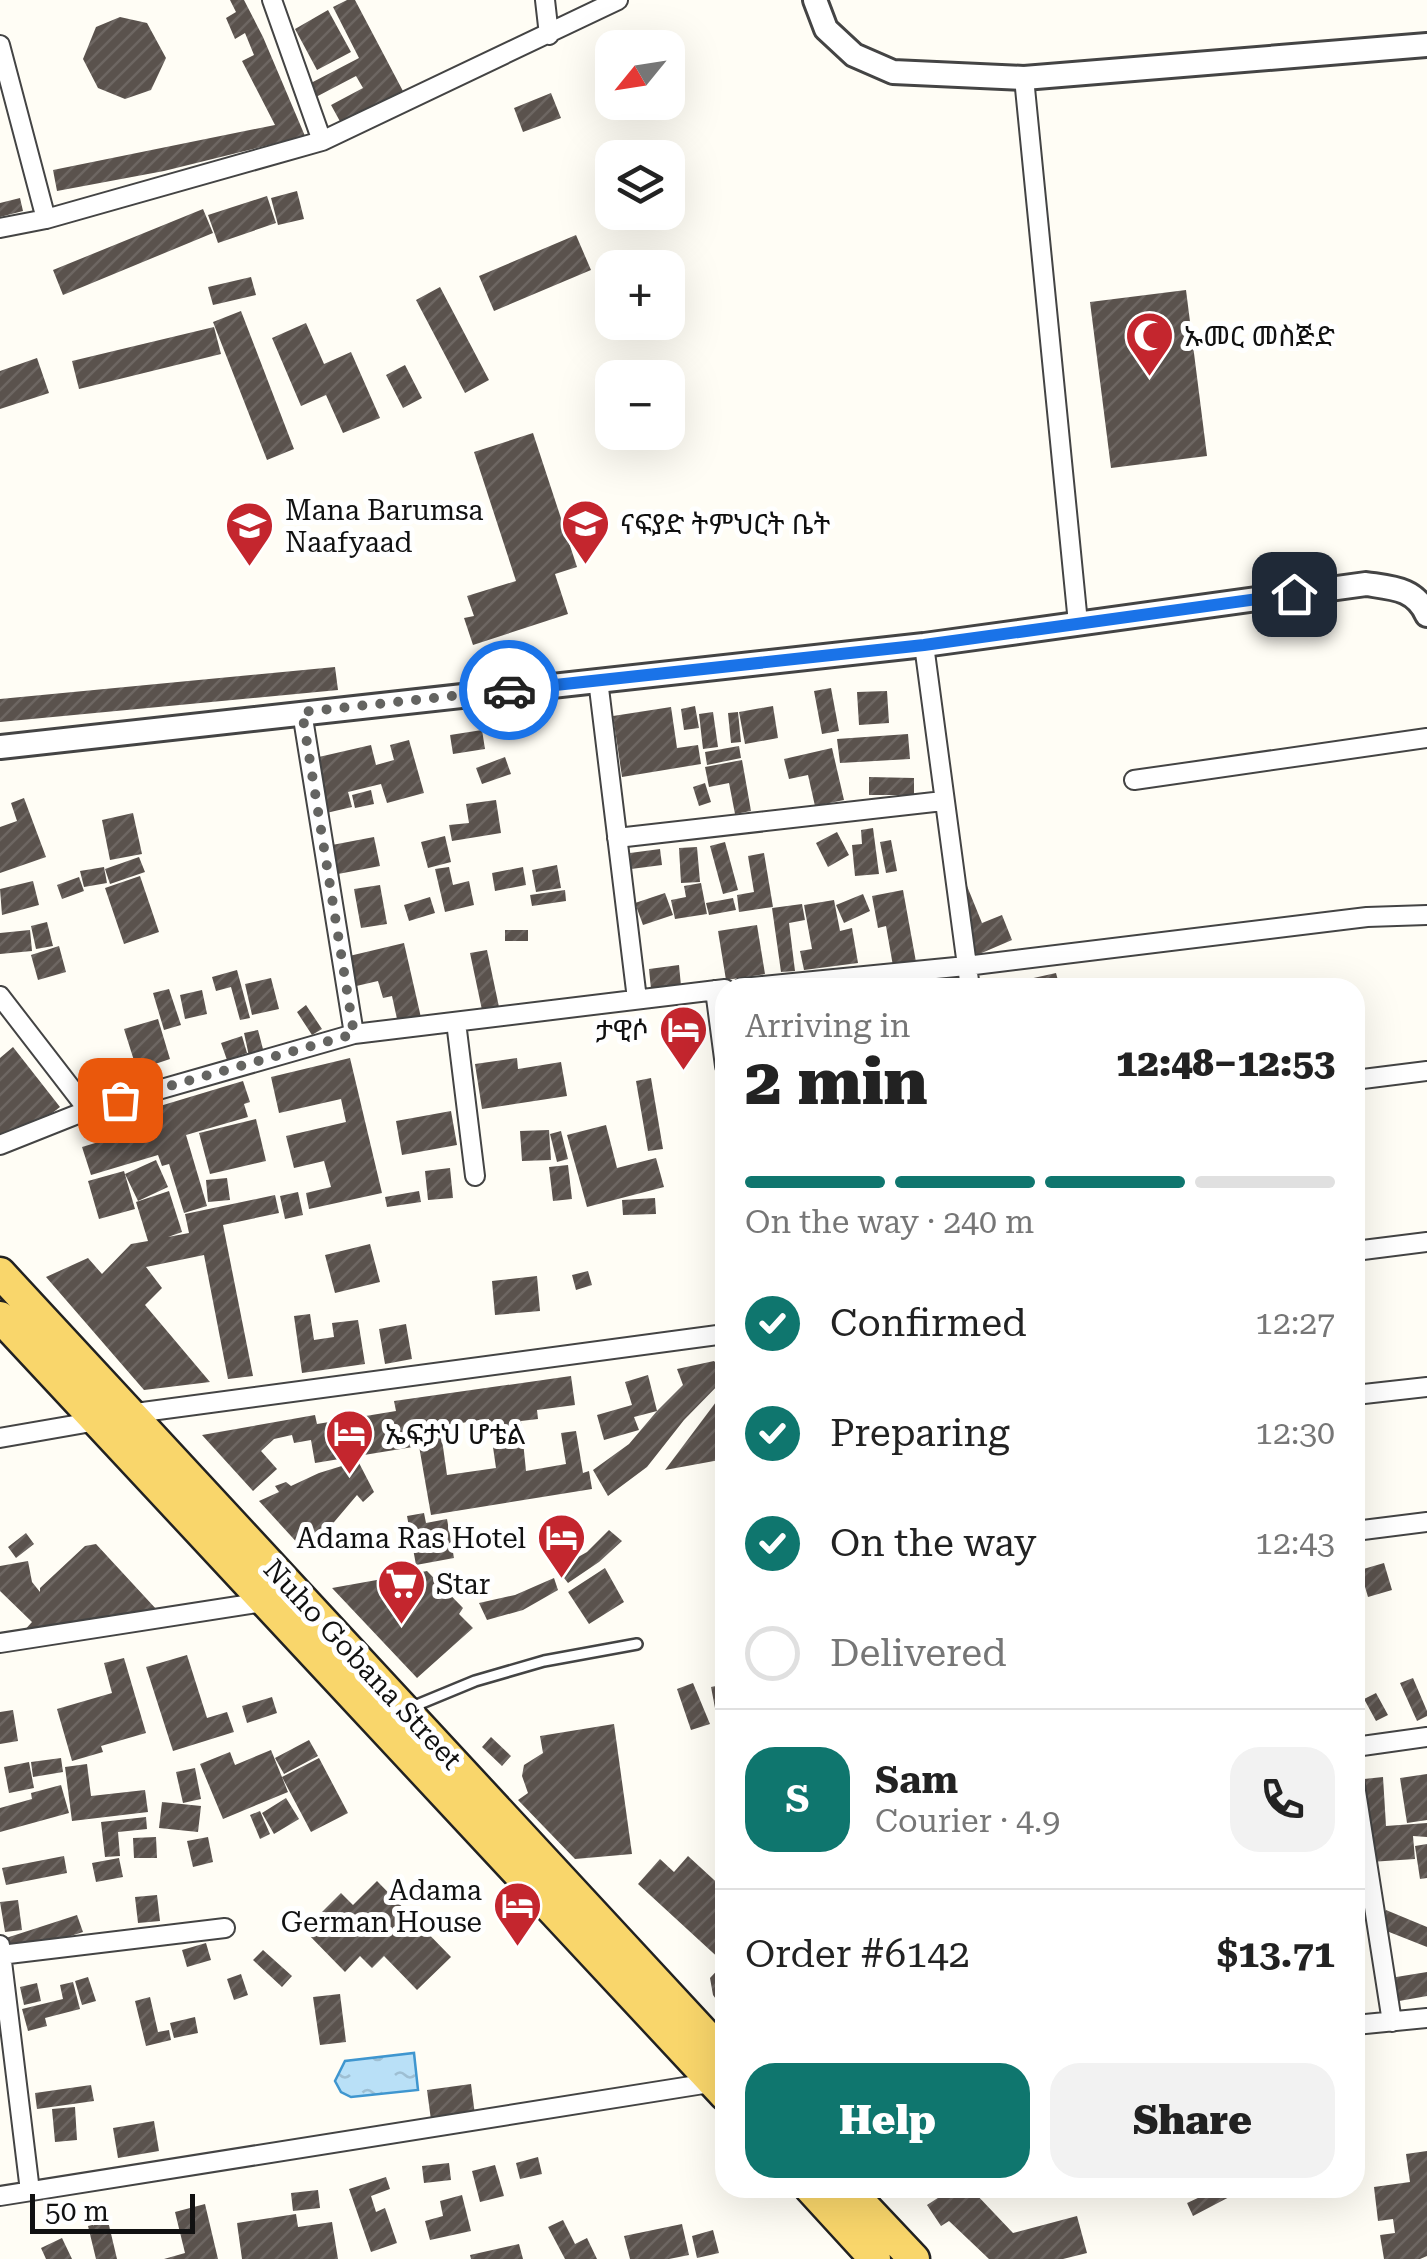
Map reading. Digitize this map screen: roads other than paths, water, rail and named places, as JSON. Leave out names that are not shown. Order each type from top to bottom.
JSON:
[{"type":"main road","name":"Nuho Gobana Street","points":[[0,1273],[130,1414],[393,1718],[715,2070]]},
{"type":"main road","name":"Nuho Gobana Street","points":[[0,1316],[263,1602],[393,1718]]},
{"type":"main road","points":[[819,2198],[876,2259]]},
{"type":"main road","points":[[857,2198],[914,2259]]},
{"type":"street","points":[[272,0],[322,141]]},
{"type":"street","points":[[544,0],[549,35]]},
{"type":"street","points":[[0,228],[46,219],[322,141],[618,0]]},
{"type":"street","points":[[814,0],[826,29],[854,55],[893,72],[1024,78],[1427,45]]},
{"type":"street","points":[[0,45],[46,219]]},
{"type":"street","points":[[1024,78],[1078,624]]},
{"type":"street","points":[[0,748],[924,645],[1366,584],[1405,590],[1425,605]]},
{"type":"street","points":[[924,645],[968,978]]},
{"type":"street","points":[[598,680],[636,999]]},
{"type":"street","points":[[302,712],[354,1034]]},
{"type":"street","points":[[1134,780],[1427,738]]},
{"type":"street","points":[[617,838],[944,801]]},
{"type":"street","points":[[844,978],[1367,918],[1427,915]]},
{"type":"street","points":[[0,1144],[88,1110],[354,1034],[715,991]]},
{"type":"street","points":[[0,996],[88,1110]]},
{"type":"street","points":[[456,1022],[475,1176]]},
{"type":"street","points":[[1365,1079],[1427,1071]]},
{"type":"street","points":[[1365,1250],[1427,1242]]},
{"type":"street","points":[[0,1438],[130,1414],[715,1335]]},
{"type":"street","points":[[1365,1394],[1427,1387]]},
{"type":"street","points":[[1365,1530],[1427,1522]]},
{"type":"street","points":[[0,1643],[263,1602]]},
{"type":"street","points":[[1365,1745],[1427,1736]]},
{"type":"street","points":[[1365,1849],[1392,2022]]},
{"type":"street","points":[[30,2191],[0,1952],[225,1928]]},
{"type":"street","points":[[1365,2024],[1427,2018]]},
{"type":"street","points":[[0,2196],[715,2079]]},
{"type":"lane","points":[[393,1718],[475,1680],[638,1644]]},
{"type":"water","points":[[414,2053],[418,2090],[351,2097],[341,2092],[335,2081],[345,2061]]},
{"type":"place","name":"ኡመር መስጅድ","points":[[1149,378]]},
{"type":"place","name":"ናፍያድ ትምህርት ቤት","points":[[585,566]]},
{"type":"place","name":"Mana Barumsa Naafyaad","points":[[250,568]]},
{"type":"place","name":"ታዊሶ","points":[[684,1072]]},
{"type":"place","name":"ኤፍታህ ሆቴል","points":[[350,1476]]},
{"type":"place","name":"Adama Ras Hotel","points":[[561,1580]]},
{"type":"place","name":"Star","points":[[401,1626]]},
{"type":"place","name":"Adama German House","points":[[517,1948]]}]
